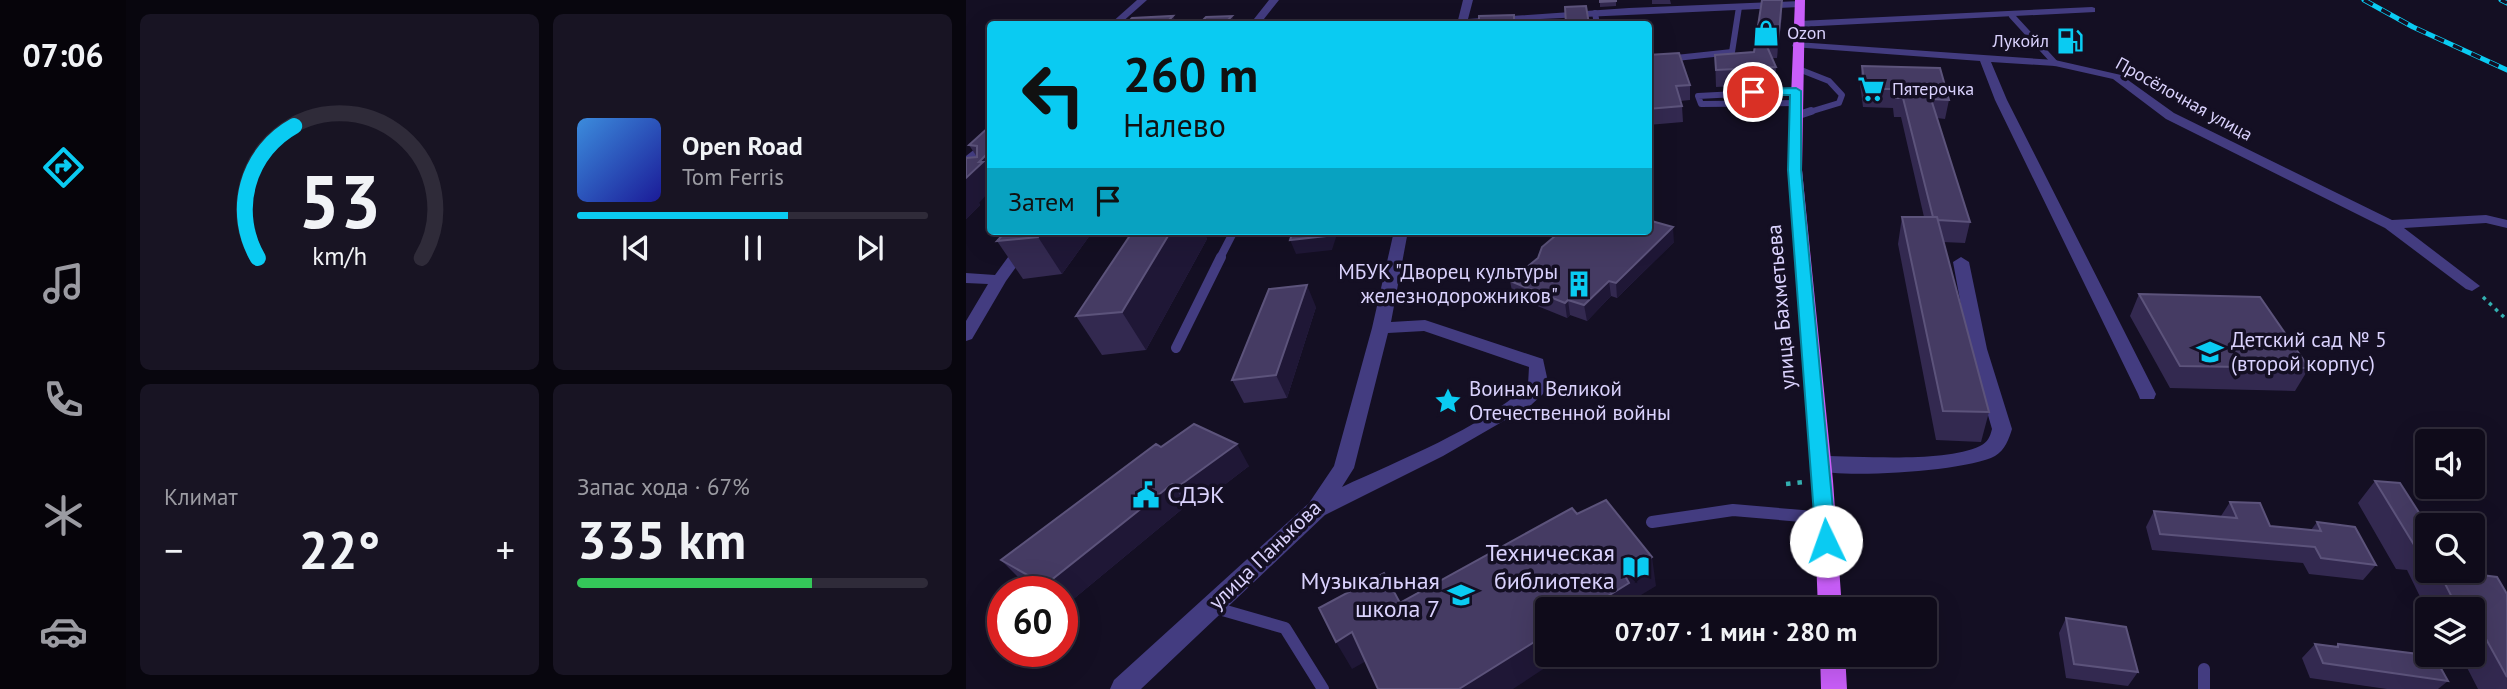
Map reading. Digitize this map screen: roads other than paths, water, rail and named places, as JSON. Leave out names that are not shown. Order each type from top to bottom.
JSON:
[{"type":"main road","name":"улица Бахметьева","points":[[1792,2],[1799,24],[1794,170],[1821,464],[1829,597]]},
{"type":"main road","points":[[1833,667],[1834,689]]},
{"type":"street","points":[[1118,21],[1142,0]]},
{"type":"street","points":[[1257,21],[1274,0]]},
{"type":"street","points":[[1463,21],[1468,0]]},
{"type":"street","points":[[1498,21],[1595,13],[1628,5],[1739,7],[1792,2]]},
{"type":"street","points":[[1799,24],[2012,16],[2092,10]]},
{"type":"street","name":"Просёлочная улица","points":[[1797,45],[2055,63],[2117,77],[2170,116],[2390,225],[2472,286]]},
{"type":"street","points":[[1984,58],[2001,100],[2147,394]]},
{"type":"street","points":[[966,163],[987,144]]},
{"type":"street","points":[[2390,225],[2486,219],[2507,224]]},
{"type":"street","points":[[966,335],[999,280],[1032,235]]},
{"type":"street","name":"улица Панькова","points":[[1123,689],[1317,509],[1344,468],[1381,328],[1400,235]]},
{"type":"street","points":[[1821,464],[1962,459],[1986,453],[1999,442],[2002,429],[1978,349],[1961,262]]},
{"type":"street","points":[[966,278],[999,280]]},
{"type":"street","points":[[1317,509],[1487,422],[1521,403],[1536,389],[1540,376],[1537,363],[1425,325],[1381,328]]},
{"type":"lane","points":[[1652,61],[1732,52],[1735,48],[1739,7]]},
{"type":"lane","points":[[1595,13],[1596,21]]},
{"type":"lane","points":[[2012,16],[2055,63]]},
{"type":"lane","points":[[1796,68],[1839,87],[1842,95],[1839,103],[1796,104],[1701,104],[1698,96],[1796,104]]},
{"type":"lane","points":[[1176,348],[1232,235]]},
{"type":"lane","points":[[1652,522],[1733,510],[1825,518]]},
{"type":"lane","points":[[1212,607],[1285,628],[1323,689]]},
{"type":"lane","points":[[2204,670],[2204,689]]},
{"type":"railway","points":[[2364,0],[2413,27],[2507,70]]},
{"type":"railway","points":[[2501,0],[2507,3]]},
{"type":"place","name":"Ozon","points":[[1766,33]]},
{"type":"place","name":"Лукойл","points":[[2070,41]]},
{"type":"place","name":"Пятерочка","points":[[1871,89]]},
{"type":"place","name":"МБУК \"Дворец культуры железнодорожников\"","points":[[1579,284]]},
{"type":"place","name":"Детский сад № 5 (второй корпус)","points":[[2210,352]]},
{"type":"place","name":"Воинам Великой Отечественной войны","points":[[1448,401]]},
{"type":"place","name":"СДЭК","points":[[1146,495]]},
{"type":"place","name":"Техническая библиотека","points":[[1636,567]]},
{"type":"place","name":"Музыкальная школа 7","points":[[1461,595]]}]
